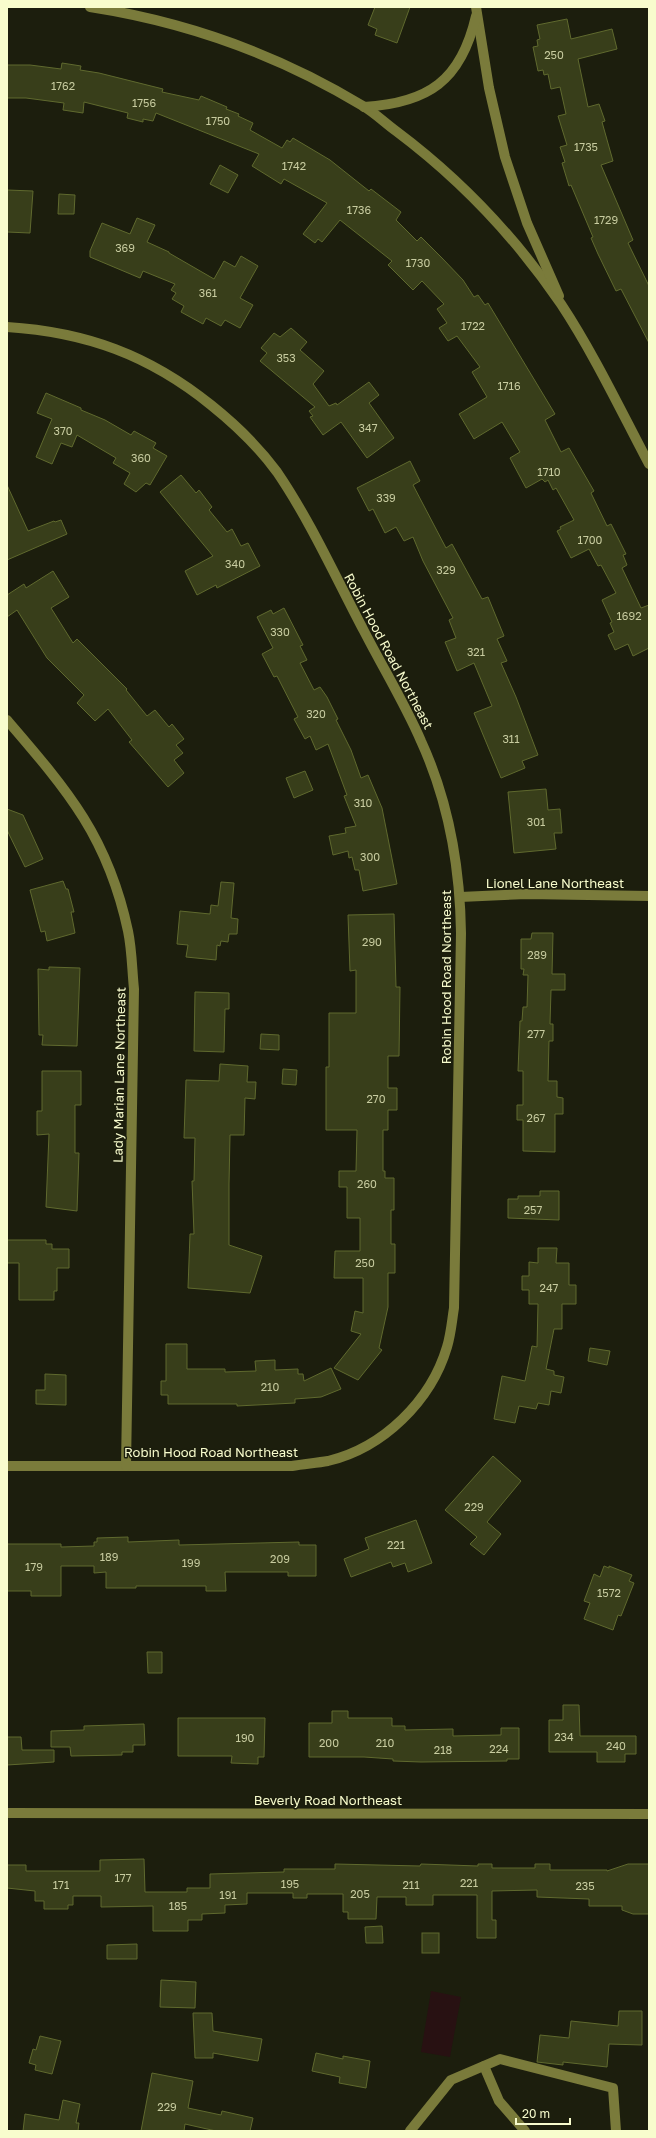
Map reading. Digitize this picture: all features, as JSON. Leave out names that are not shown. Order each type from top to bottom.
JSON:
[{"type":"street","points":[[90,7],[129,13],[174,24],[230,41],[273,59],[364,107],[421,150],[473,196],[520,248],[561,305],[591,355],[649,464]]},
{"type":"street","points":[[364,107],[406,102],[425,94],[442,82],[455,68],[466,51],[477,9]]},
{"type":"street","points":[[477,9],[489,88],[505,157],[527,223],[559,295],[561,305]]},
{"type":"street","name":"Robin Hood Road Northeast","points":[[7,327],[41,329],[80,337],[119,349],[155,366],[189,387],[234,424],[255,444],[277,473],[308,524],[421,740],[436,778],[448,816],[456,856],[460,897],[454,1308],[447,1347],[430,1384],[412,1410],[388,1432],[361,1448],[329,1460],[292,1466],[7,1466]]},
{"type":"street","name":"Lady Marian Lane Northeast","points":[[7,720],[62,784],[87,821],[103,851],[114,878],[129,933],[134,989],[126,1466]]},
{"type":"street","name":"Lionel Lane Northeast","points":[[460,897],[527,894],[649,896]]},
{"type":"street","name":"Beverly Road Northeast","points":[[7,1812],[649,1814]]},
{"type":"street","points":[[410,2131],[451,2080],[500,2059],[613,2088],[616,2131]]},
{"type":"street","points":[[484,2066],[499,2101],[525,2131]]},
{"type":"shaded area","points":[[431,1991],[461,1997],[450,2057],[421,2052]]},
{"type":"building","points":[[375,7],[410,7],[397,43],[375,35],[377,29],[368,25]]},
{"type":"building","points":[[567,19],[571,39],[612,29],[617,49],[578,59],[588,107],[599,104],[605,121],[602,122],[613,161],[601,165],[633,240],[628,243],[649,286],[649,343],[621,289],[616,291],[591,238],[593,237],[571,185],[569,186],[562,163],[565,162],[560,147],[567,145],[558,116],[566,114],[560,87],[551,89],[548,74],[544,75],[543,70],[538,71],[533,47],[538,46],[537,40],[540,39],[537,25]]},
{"type":"building","points":[[62,63],[81,66],[80,70],[99,73],[163,89],[162,92],[199,100],[201,96],[227,107],[226,109],[239,114],[238,116],[253,123],[250,130],[282,148],[287,140],[290,142],[293,138],[330,160],[369,191],[371,189],[401,212],[396,220],[417,241],[421,237],[463,280],[474,297],[478,295],[485,305],[488,303],[555,414],[545,420],[561,452],[569,448],[594,491],[591,493],[607,526],[611,524],[626,554],[623,555],[627,565],[622,568],[641,608],[649,605],[649,648],[633,656],[628,644],[615,650],[608,635],[614,632],[610,623],[612,622],[602,600],[616,593],[601,565],[598,566],[589,549],[571,558],[557,531],[561,529],[560,527],[574,520],[556,488],[553,490],[548,480],[545,482],[542,479],[526,488],[510,458],[520,452],[502,422],[474,439],[459,414],[487,397],[472,372],[480,367],[457,336],[448,341],[439,328],[447,323],[437,309],[444,304],[422,281],[413,290],[388,265],[392,261],[340,220],[322,242],[318,239],[315,243],[303,234],[327,203],[284,179],[281,184],[252,166],[259,154],[156,113],[153,121],[143,119],[143,122],[127,118],[128,113],[84,102],[83,113],[63,110],[64,103],[26,98],[7,98],[7,65],[30,65],[61,69]]},
{"type":"building","points":[[220,165],[238,175],[228,193],[210,184]]},
{"type":"building","points":[[7,190],[33,191],[30,233],[7,232]]},
{"type":"building","points":[[59,194],[75,195],[74,214],[58,214]]},
{"type":"building","points":[[137,218],[155,225],[147,242],[169,252],[214,279],[224,261],[235,267],[241,256],[258,266],[240,298],[253,305],[240,328],[225,320],[221,326],[206,318],[203,324],[181,312],[184,306],[172,299],[176,293],[171,290],[175,284],[143,271],[140,278],[90,257],[90,251],[102,223],[130,234]]},
{"type":"building","points":[[291,328],[307,342],[300,350],[324,371],[313,384],[329,406],[336,403],[337,405],[369,382],[379,395],[369,403],[394,438],[367,458],[341,422],[323,435],[310,417],[313,416],[309,411],[315,407],[260,361],[267,353],[261,348],[274,333],[280,337]]},
{"type":"building","points":[[46,393],[81,408],[81,410],[105,420],[131,435],[134,431],[156,443],[153,448],[167,456],[150,485],[146,483],[136,492],[124,484],[130,473],[113,463],[116,458],[77,435],[72,447],[61,443],[52,464],[36,457],[52,419],[37,413]]},
{"type":"building","points":[[410,461],[420,481],[413,485],[446,548],[452,544],[482,599],[488,597],[504,636],[497,639],[507,661],[501,663],[516,697],[538,755],[522,761],[525,768],[501,778],[474,713],[492,706],[474,663],[457,671],[445,642],[456,638],[449,620],[453,618],[423,561],[413,537],[404,541],[396,527],[385,533],[373,509],[369,511],[357,488]]},
{"type":"building","points":[[181,475],[196,493],[199,490],[212,507],[209,510],[227,532],[232,529],[241,546],[248,543],[260,566],[217,588],[216,585],[197,595],[185,571],[213,556],[160,492]]},
{"type":"building","points":[[7,485],[28,531],[54,521],[61,520],[67,534],[7,560]]},
{"type":"building","points":[[53,571],[69,597],[51,608],[73,643],[77,639],[127,689],[126,690],[147,716],[155,710],[169,727],[172,724],[184,739],[176,745],[183,753],[174,760],[184,773],[168,787],[129,742],[132,740],[108,709],[95,721],[77,703],[84,695],[47,658],[17,610],[7,617],[7,595],[24,584],[26,588]]},
{"type":"building","points":[[284,608],[303,645],[300,646],[307,660],[300,663],[314,690],[320,687],[327,697],[338,719],[336,720],[351,750],[361,778],[368,775],[382,808],[397,884],[363,891],[359,870],[355,870],[352,857],[349,858],[348,851],[333,855],[329,836],[346,833],[345,828],[356,826],[344,796],[347,795],[328,744],[316,750],[310,736],[305,739],[294,719],[298,717],[277,676],[274,677],[262,654],[273,648],[257,617],[271,610],[273,614]]},
{"type":"building","points":[[305,771],[313,790],[294,798],[286,778]]},
{"type":"building","points":[[546,789],[548,810],[560,809],[562,833],[554,833],[556,849],[514,853],[508,792]]},
{"type":"building","points":[[7,809],[23,815],[43,859],[25,867],[7,830]]},
{"type":"building","points":[[63,881],[66,889],[68,889],[74,912],[71,912],[75,933],[47,941],[45,931],[41,932],[30,890]]},
{"type":"building","points":[[221,882],[234,883],[231,918],[238,919],[237,934],[229,934],[228,942],[221,941],[220,946],[217,945],[216,960],[186,957],[188,945],[177,944],[180,911],[210,914],[211,905],[218,906]]},
{"type":"building","points":[[394,914],[396,987],[400,987],[399,1056],[388,1056],[388,1088],[397,1088],[397,1110],[388,1110],[388,1130],[383,1130],[383,1171],[385,1171],[385,1178],[394,1178],[394,1210],[391,1210],[391,1244],[395,1244],[395,1273],[388,1273],[388,1307],[379,1348],[382,1350],[358,1380],[334,1368],[361,1334],[351,1331],[355,1311],[363,1313],[363,1278],[334,1278],[335,1251],[360,1251],[360,1218],[347,1218],[347,1187],[339,1187],[339,1171],[356,1171],[357,1130],[326,1130],[326,1067],[329,1067],[329,1013],[356,1013],[356,970],[350,971],[348,915]]},
{"type":"building","points":[[532,933],[553,933],[552,974],[565,974],[565,990],[551,990],[550,1024],[553,1024],[553,1041],[549,1041],[548,1081],[557,1081],[557,1097],[563,1098],[563,1114],[555,1114],[555,1152],[523,1151],[523,1120],[517,1120],[517,1105],[523,1105],[523,1071],[518,1071],[520,1021],[522,1021],[523,1007],[527,1007],[528,975],[523,975],[524,969],[521,969],[521,939],[531,939]]},
{"type":"building","points":[[49,967],[80,968],[77,1046],[42,1045],[43,1035],[39,1035],[38,969],[49,970]]},
{"type":"building","points":[[195,992],[229,993],[229,1009],[225,1009],[224,1052],[194,1051]]},
{"type":"building","points":[[261,1034],[279,1035],[279,1050],[260,1049]]},
{"type":"building","points":[[220,1064],[248,1066],[247,1082],[256,1082],[255,1099],[245,1098],[244,1135],[230,1135],[229,1245],[262,1256],[250,1293],[188,1288],[190,1234],[194,1234],[192,1181],[194,1181],[195,1138],[184,1138],[186,1080],[219,1081]]},
{"type":"building","points":[[283,1069],[297,1070],[296,1085],[282,1084]]},
{"type":"building","points":[[42,1071],[81,1071],[81,1105],[75,1105],[75,1153],[79,1153],[77,1211],[46,1207],[49,1134],[37,1135],[37,1111],[42,1111]]},
{"type":"building","points":[[540,1191],[559,1191],[559,1220],[508,1218],[508,1199],[518,1199],[518,1196],[540,1196]]},
{"type":"building","points":[[7,1240],[46,1240],[46,1244],[52,1244],[52,1249],[69,1249],[69,1268],[57,1268],[57,1291],[54,1291],[54,1300],[19,1300],[19,1263],[7,1263]]},
{"type":"building","points":[[538,1248],[557,1248],[556,1263],[569,1263],[569,1285],[576,1285],[576,1304],[562,1304],[562,1329],[554,1329],[546,1369],[554,1371],[554,1375],[564,1377],[561,1393],[551,1391],[549,1405],[538,1403],[536,1409],[519,1406],[515,1423],[494,1419],[502,1376],[525,1381],[532,1346],[537,1347],[538,1304],[529,1304],[529,1290],[522,1290],[522,1276],[529,1276],[529,1262],[538,1263]]},
{"type":"building","points":[[166,1344],[187,1344],[187,1369],[225,1369],[225,1372],[256,1371],[255,1361],[275,1360],[275,1370],[298,1369],[298,1374],[303,1374],[304,1381],[331,1368],[341,1389],[321,1397],[295,1399],[295,1403],[237,1406],[237,1404],[168,1404],[168,1395],[161,1395],[161,1381],[166,1381]]},
{"type":"building","points":[[590,1348],[610,1351],[607,1365],[588,1361]]},
{"type":"building","points":[[45,1374],[66,1375],[66,1405],[36,1404],[36,1390],[45,1390]]},
{"type":"building","points":[[493,1456],[521,1481],[487,1522],[501,1534],[484,1555],[470,1544],[477,1537],[445,1510]]},
{"type":"building","points":[[416,1520],[432,1563],[408,1572],[405,1563],[393,1567],[391,1562],[351,1577],[344,1559],[369,1549],[365,1538]]},
{"type":"building","points":[[128,1537],[128,1542],[179,1540],[179,1545],[299,1542],[299,1545],[316,1545],[316,1576],[288,1576],[288,1572],[225,1572],[226,1591],[206,1591],[206,1586],[136,1586],[136,1588],[106,1588],[106,1572],[94,1573],[94,1566],[61,1566],[61,1596],[31,1596],[31,1591],[7,1591],[7,1544],[61,1544],[61,1547],[94,1546],[94,1542],[97,1542],[97,1538]]},
{"type":"building","points":[[604,1566],[609,1568],[609,1566],[632,1575],[629,1581],[634,1583],[621,1616],[618,1615],[613,1630],[584,1619],[590,1603],[584,1601],[594,1574],[600,1577]]},
{"type":"building","points":[[147,1652],[162,1652],[162,1673],[148,1673]]},
{"type":"building","points":[[563,1705],[579,1705],[580,1736],[636,1736],[636,1754],[625,1754],[625,1762],[597,1762],[597,1752],[549,1752],[549,1720],[563,1720]]},
{"type":"building","points":[[332,1711],[348,1711],[348,1718],[392,1718],[392,1726],[405,1726],[405,1730],[453,1729],[453,1736],[501,1735],[501,1728],[519,1728],[519,1759],[507,1759],[507,1761],[421,1762],[393,1761],[393,1759],[364,1757],[309,1757],[309,1723],[332,1723]]},
{"type":"building","points":[[178,1718],[265,1718],[264,1757],[258,1757],[258,1764],[231,1763],[232,1756],[178,1756]]},
{"type":"building","points":[[144,1724],[145,1745],[133,1745],[133,1752],[122,1752],[122,1755],[71,1756],[70,1747],[51,1747],[51,1731],[84,1730],[84,1726]]},
{"type":"building","points":[[7,1737],[21,1737],[22,1750],[54,1750],[54,1762],[7,1765]]},
{"type":"building","points":[[144,1859],[145,1892],[187,1892],[187,1888],[210,1888],[210,1874],[284,1872],[284,1869],[335,1869],[335,1864],[420,1866],[421,1864],[478,1866],[478,1864],[492,1864],[492,1868],[535,1868],[535,1864],[550,1864],[550,1870],[607,1871],[628,1864],[649,1864],[649,1914],[633,1914],[622,1910],[622,1906],[589,1906],[589,1899],[537,1897],[537,1890],[492,1891],[492,1920],[496,1920],[496,1938],[477,1938],[477,1895],[433,1895],[433,1905],[406,1905],[406,1897],[377,1897],[376,1919],[348,1919],[348,1912],[343,1912],[343,1894],[307,1894],[307,1898],[293,1898],[293,1893],[247,1893],[247,1904],[225,1905],[225,1913],[202,1914],[202,1920],[188,1920],[188,1931],[153,1931],[153,1906],[101,1907],[101,1896],[73,1896],[73,1905],[68,1905],[68,1909],[44,1909],[44,1901],[35,1901],[35,1891],[7,1888],[7,1865],[26,1865],[26,1871],[100,1871],[100,1860]]},
{"type":"building","points":[[382,1926],[383,1943],[366,1943],[365,1927]]},
{"type":"building","points":[[422,1933],[439,1933],[439,1953],[422,1953]]},
{"type":"building","points":[[137,1944],[137,1959],[107,1959],[107,1945]]},
{"type":"building","points":[[161,1980],[196,1982],[195,2008],[160,2007]]},
{"type":"building","points":[[619,2011],[642,2011],[642,2045],[609,2044],[607,2067],[563,2062],[563,2065],[537,2062],[540,2035],[569,2038],[571,2021],[618,2026]]},
{"type":"building","points":[[193,2013],[212,2013],[213,2031],[262,2039],[258,2061],[213,2053],[213,2058],[195,2058]]},
{"type":"building","points":[[40,2036],[61,2041],[52,2074],[35,2070],[36,2065],[29,2063],[33,2049],[36,2050]]},
{"type":"building","points":[[316,2053],[343,2059],[343,2056],[370,2061],[366,2088],[339,2083],[340,2077],[312,2071]]},
{"type":"building","points":[[152,2073],[193,2081],[188,2108],[221,2115],[222,2111],[253,2118],[250,2131],[216,2131],[185,2124],[184,2131],[141,2131]]},
{"type":"building","points":[[63,2100],[80,2104],[76,2123],[79,2123],[78,2131],[23,2131],[25,2114],[59,2120]]}]
